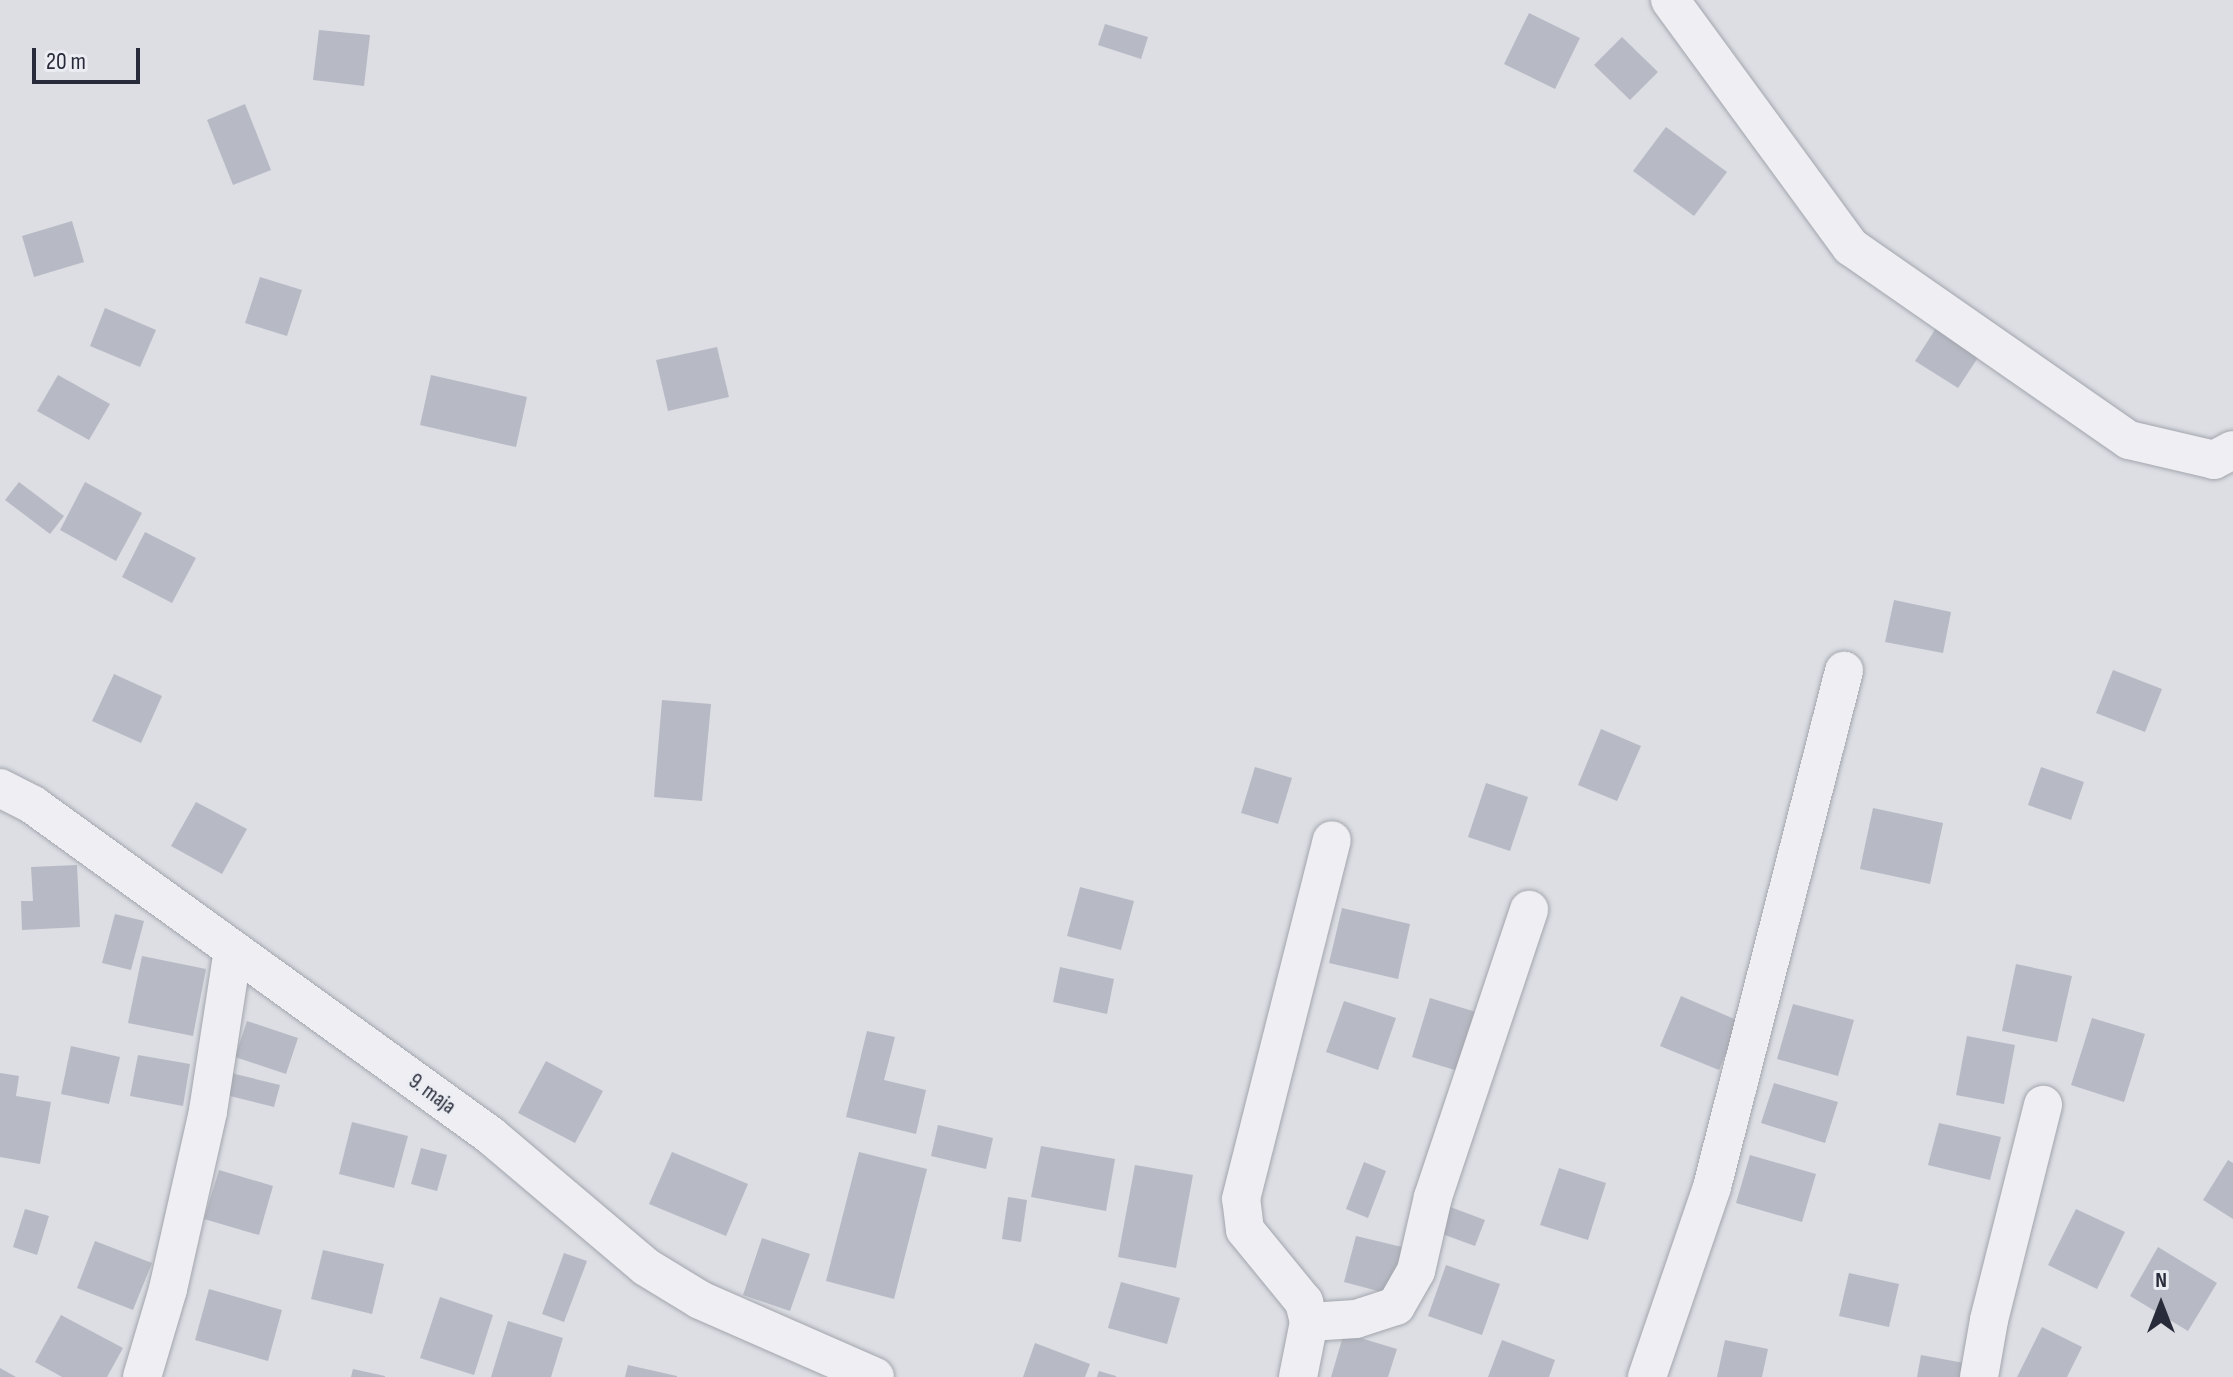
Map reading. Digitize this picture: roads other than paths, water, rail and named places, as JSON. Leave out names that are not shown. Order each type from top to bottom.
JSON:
[{"type":"street","points":[[1670,0],[1851,247],[2129,440],[2214,460],[2233,450]]},
{"type":"street","points":[[1647,1377],[1712,1187],[1844,671]]},
{"type":"street","name":"9. maja","points":[[0,788],[33,805],[490,1135],[646,1267],[700,1300],[875,1377]]},
{"type":"street","points":[[1298,1377],[1309,1322],[1304,1302],[1245,1230],[1241,1199],[1332,840]]},
{"type":"street","points":[[1309,1322],[1356,1319],[1396,1306],[1416,1271],[1433,1197],[1529,910]]},
{"type":"street","points":[[142,1377],[168,1289],[208,1111],[233,950]]},
{"type":"street","points":[[1979,1377],[1989,1320],[2043,1105]]}]
